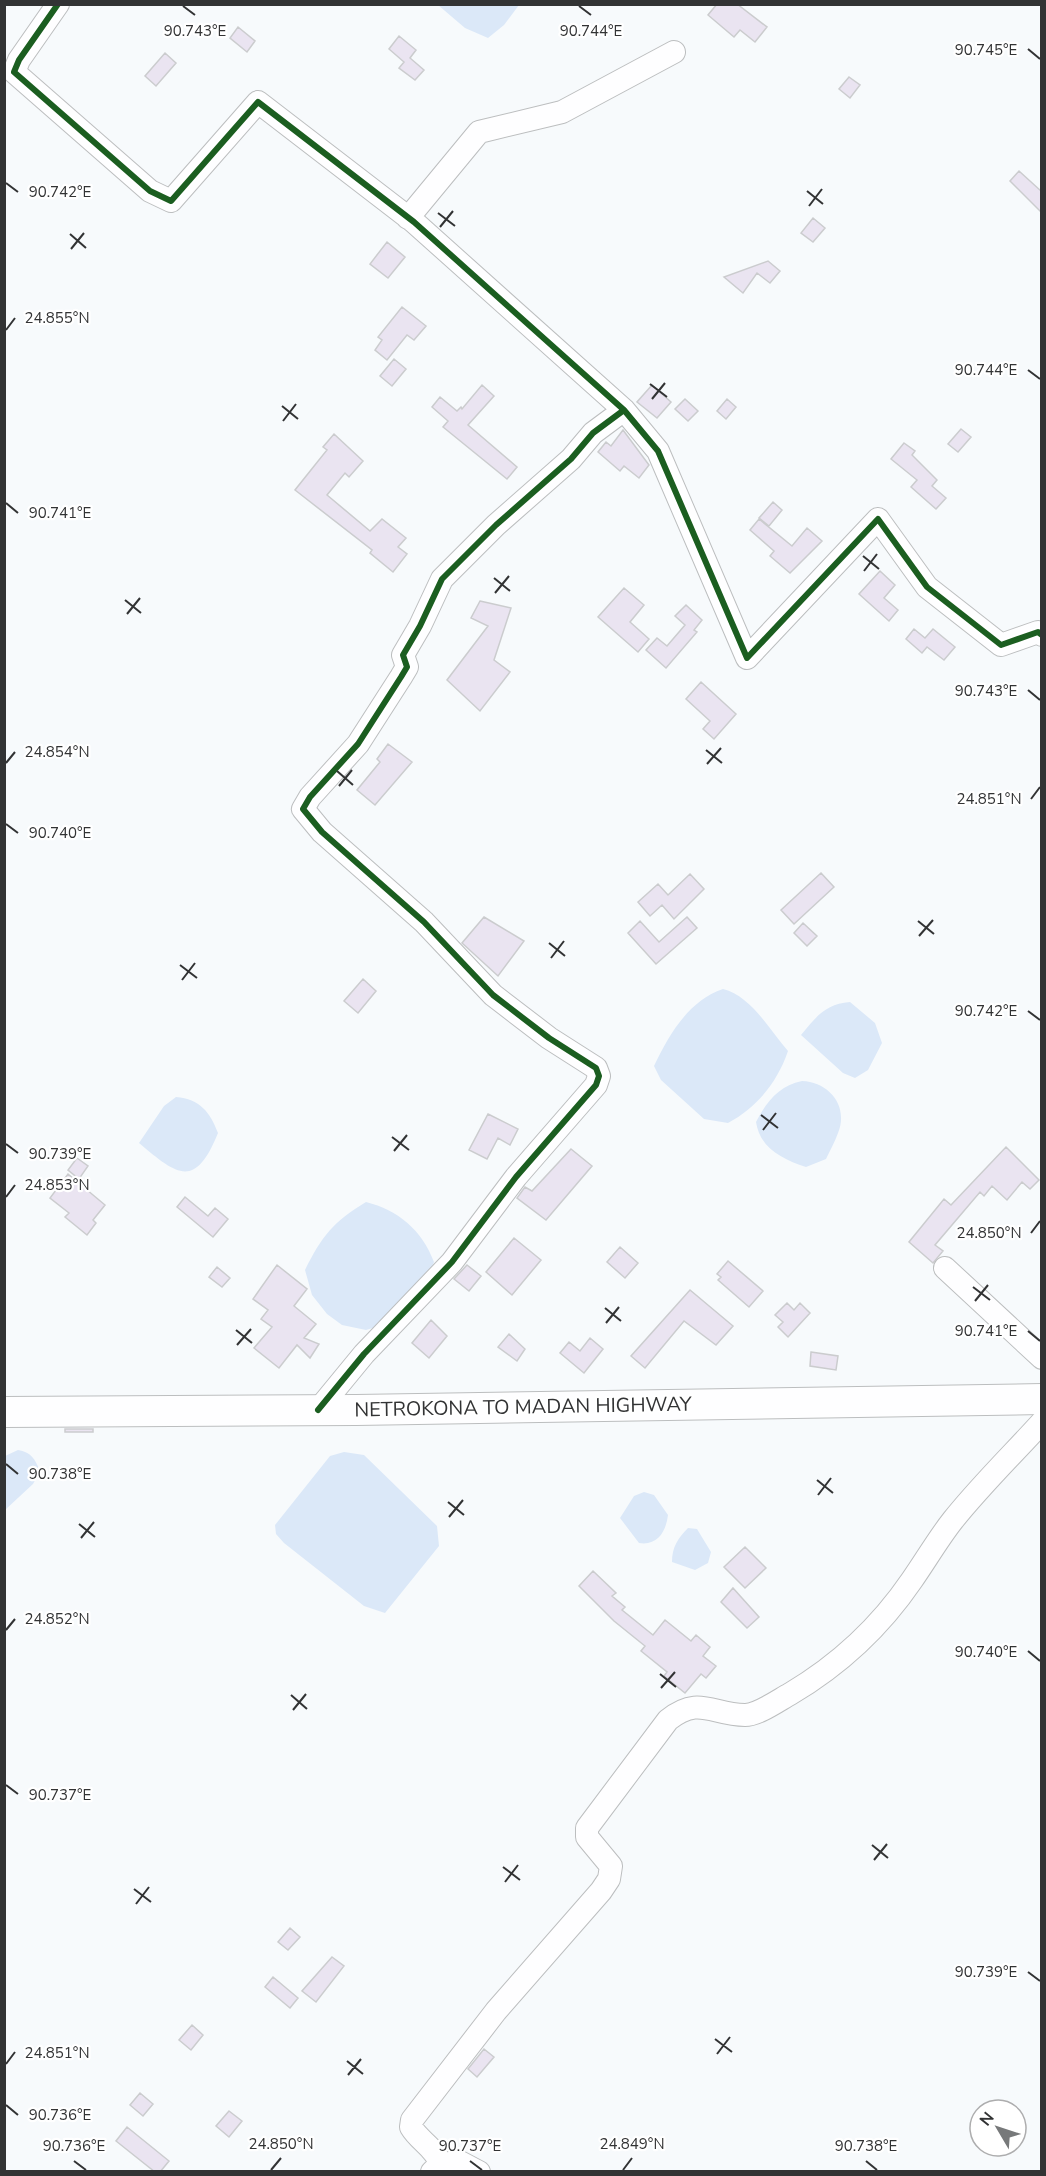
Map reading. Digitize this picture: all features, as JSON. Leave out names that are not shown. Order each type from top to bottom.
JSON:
[{"type":"main road","name":"NETROKONA TO MADAN HIGHWAY","points":[[4,1412],[318,1410],[1041,1399]]},
{"type":"street","points":[[58,4],[19,60],[14,72],[150,191],[171,201],[258,102],[408,218],[624,410],[658,451],[747,658],[878,519],[927,587],[1001,645],[1038,632],[1041,635]]},
{"type":"street","points":[[408,218],[479,132],[562,112],[674,52]]},
{"type":"street","points":[[318,1410],[364,1354],[452,1262],[516,1177],[596,1085],[599,1076],[596,1068],[549,1038],[493,995],[432,929],[322,832],[303,809],[358,744],[401,678],[406,667],[403,656],[442,579],[496,525],[571,459],[593,434],[624,410]]},
{"type":"street","points":[[945,1268],[1041,1358]]},
{"type":"street","points":[[479,2172],[460,2162],[436,2168],[438,2156],[411,2127],[412,2120],[496,2011],[575,1923],[609,1879],[611,1866],[587,1837],[587,1828],[668,1720],[683,1710],[698,1706],[747,1715],[790,1694],[834,1666],[854,1649],[880,1620],[964,1507],[1041,1422]]},
{"type":"water","points":[[438,5],[519,5],[504,25],[488,38],[465,28]]},
{"type":"water","points":[[723,989],[751,1006],[788,1051],[778,1074],[765,1093],[748,1110],[728,1123],[704,1119],[661,1080],[654,1066],[681,1020],[700,1002]]},
{"type":"water","points":[[850,1002],[875,1023],[882,1043],[868,1070],[855,1078],[843,1073],[801,1035],[827,1009]]},
{"type":"water","points":[[812,1082],[828,1091],[839,1105],[841,1114],[838,1133],[826,1159],[806,1167],[781,1156],[767,1146],[758,1131],[756,1122],[774,1096],[794,1083]]},
{"type":"water","points":[[176,1097],[192,1101],[203,1108],[218,1133],[210,1151],[193,1170],[175,1169],[139,1143],[164,1106]]},
{"type":"water","points":[[366,1202],[388,1210],[408,1223],[423,1240],[434,1262],[427,1279],[383,1325],[366,1330],[342,1325],[327,1314],[312,1295],[305,1270],[323,1239],[337,1223]]},
{"type":"water","points":[[18,1450],[32,1457],[40,1471],[33,1484],[5,1510],[5,1456]]},
{"type":"water","points":[[344,1452],[364,1455],[437,1526],[439,1546],[385,1613],[364,1606],[284,1543],[276,1534],[275,1525],[330,1456]]},
{"type":"water","points":[[644,1492],[654,1495],[668,1515],[663,1532],[656,1540],[639,1543],[620,1518],[634,1496]]},
{"type":"water","points":[[688,1528],[697,1529],[711,1552],[708,1563],[695,1570],[672,1562],[676,1543]]},
{"type":"building","points":[[717,4],[737,4],[767,27],[755,42],[740,30],[734,37],[708,15]]},
{"type":"building","points":[[238,27],[255,41],[247,52],[230,38]]},
{"type":"building","points":[[399,36],[416,50],[410,58],[424,70],[415,80],[399,68],[404,62],[389,49]]},
{"type":"building","points":[[165,53],[176,63],[156,86],[145,76]]},
{"type":"building","points":[[849,77],[860,85],[850,98],[839,89]]},
{"type":"building","points":[[1019,171],[1041,191],[1041,212],[1010,181]]},
{"type":"building","points":[[813,218],[825,228],[813,242],[801,233]]},
{"type":"building","points":[[387,242],[405,257],[388,278],[370,264]]},
{"type":"building","points":[[768,261],[780,271],[770,283],[757,273],[743,293],[724,277]]},
{"type":"building","points":[[402,307],[426,326],[414,340],[407,335],[387,360],[375,350],[382,340],[378,337]]},
{"type":"building","points":[[394,359],[406,369],[392,386],[380,376]]},
{"type":"building","points":[[482,385],[494,396],[468,425],[517,467],[507,479],[443,427],[448,421],[432,407],[440,397],[457,411],[461,407],[462,409]]},
{"type":"building","points":[[652,385],[671,402],[657,418],[637,402]]},
{"type":"building","points":[[685,399],[698,411],[688,421],[675,409]]},
{"type":"building","points":[[727,399],[736,407],[726,419],[717,411]]},
{"type":"building","points":[[961,429],[971,437],[958,452],[948,444]]},
{"type":"building","points":[[623,430],[649,465],[639,478],[624,466],[620,471],[598,452],[606,442],[611,446]]},
{"type":"building","points":[[334,434],[363,461],[349,477],[345,473],[327,495],[370,531],[382,519],[406,538],[398,547],[407,554],[393,572],[370,553],[372,550],[295,490],[327,450],[323,447]]},
{"type":"building","points":[[904,443],[915,451],[912,455],[937,480],[932,486],[946,498],[936,509],[911,487],[917,480],[891,459]]},
{"type":"building","points":[[773,502],[782,510],[769,526],[759,518]]},
{"type":"building","points":[[759,519],[792,546],[807,528],[822,541],[790,573],[770,556],[774,551],[750,530]]},
{"type":"building","points":[[880,571],[895,585],[884,598],[898,610],[889,621],[859,594]]},
{"type":"building","points":[[624,588],[644,605],[630,622],[649,639],[638,652],[598,617]]},
{"type":"building","points":[[480,601],[511,608],[494,660],[510,672],[480,711],[447,680],[488,626],[471,618]]},
{"type":"building","points":[[686,605],[702,620],[694,630],[697,632],[666,668],[646,650],[657,638],[667,646],[685,625],[675,616]]},
{"type":"building","points":[[914,629],[925,638],[933,629],[955,647],[944,660],[927,647],[922,653],[906,639]]},
{"type":"building","points":[[701,682],[736,714],[714,739],[703,729],[710,721],[686,699]]},
{"type":"building","points":[[388,744],[412,762],[375,805],[357,790],[380,762],[377,759]]},
{"type":"building","points":[[821,873],[834,887],[794,924],[781,910]]},
{"type":"building","points":[[690,874],[704,889],[674,919],[662,905],[650,916],[638,902],[658,884],[668,895]]},
{"type":"building","points":[[484,917],[524,941],[498,976],[462,943]]},
{"type":"building","points":[[687,917],[697,928],[656,964],[628,933],[640,921],[659,942]]},
{"type":"building","points":[[803,923],[817,936],[807,946],[794,933]]},
{"type":"building","points":[[363,979],[376,991],[358,1013],[344,1001]]},
{"type":"building","points":[[488,1114],[518,1129],[510,1145],[498,1138],[487,1159],[469,1150]]},
{"type":"building","points":[[1006,1147],[1039,1180],[1030,1189],[1022,1182],[1007,1200],[992,1186],[984,1196],[980,1192],[935,1245],[943,1251],[933,1263],[909,1242],[944,1199],[951,1205]]},
{"type":"building","points":[[571,1149],[592,1166],[546,1220],[517,1198],[525,1187],[532,1191]]},
{"type":"building","points":[[77,1158],[88,1166],[79,1179],[68,1170]]},
{"type":"building","points":[[68,1174],[105,1205],[93,1220],[96,1223],[87,1235],[65,1217],[69,1213],[50,1198]]},
{"type":"building","points":[[185,1197],[208,1216],[215,1208],[228,1219],[213,1237],[177,1207]]},
{"type":"building","points":[[514,1238],[541,1260],[512,1295],[486,1272]]},
{"type":"building","points":[[620,1247],[638,1263],[625,1278],[607,1262]]},
{"type":"building","points":[[728,1261],[763,1291],[749,1307],[718,1280],[721,1277],[717,1274]]},
{"type":"building","points":[[277,1265],[307,1289],[294,1306],[316,1324],[304,1338],[319,1344],[310,1358],[297,1345],[279,1368],[254,1348],[272,1327],[261,1319],[268,1310],[253,1299]]},
{"type":"building","points":[[467,1265],[481,1276],[469,1291],[454,1279]]},
{"type":"building","points":[[217,1267],[230,1278],[222,1287],[209,1277]]},
{"type":"building","points":[[690,1290],[733,1326],[716,1345],[684,1321],[645,1368],[631,1356]]},
{"type":"building","points":[[787,1303],[794,1310],[800,1303],[810,1313],[788,1337],[778,1327],[783,1322],[775,1315]]},
{"type":"building","points":[[431,1320],[447,1336],[429,1358],[412,1343]]},
{"type":"building","points":[[509,1334],[525,1349],[517,1361],[498,1347]]},
{"type":"building","points":[[590,1338],[603,1349],[584,1373],[560,1353],[569,1342],[580,1351]]},
{"type":"building","points":[[811,1352],[838,1356],[836,1370],[810,1366]]},
{"type":"building","points":[[65,1429],[93,1429],[93,1432],[65,1432]]},
{"type":"building","points":[[745,1547],[766,1568],[745,1588],[724,1567]]},
{"type":"building","points":[[593,1571],[616,1593],[612,1596],[625,1607],[622,1610],[653,1635],[665,1620],[691,1641],[696,1635],[710,1647],[703,1656],[716,1666],[706,1678],[701,1674],[685,1693],[664,1676],[667,1672],[641,1651],[645,1646],[614,1621],[579,1586]]},
{"type":"building","points":[[733,1588],[759,1617],[747,1628],[721,1602]]},
{"type":"building","points":[[290,1928],[300,1937],[288,1950],[278,1942]]},
{"type":"building","points":[[332,1957],[344,1966],[316,2002],[302,1991]]},
{"type":"building","points":[[273,1977],[298,1998],[290,2008],[265,1987]]},
{"type":"building","points":[[192,2025],[203,2035],[191,2050],[179,2040]]},
{"type":"building","points":[[484,2049],[494,2057],[477,2077],[468,2069]]},
{"type":"building","points":[[140,2093],[153,2104],[143,2116],[130,2105]]},
{"type":"building","points":[[229,2111],[242,2121],[229,2137],[216,2126]]},
{"type":"building","points":[[127,2127],[169,2161],[160,2172],[155,2172],[116,2141]]},
{"type":"cycle path","points":[[58,4],[19,60],[14,72],[150,191],[171,201],[258,102],[414,222],[624,410],[658,451],[747,658],[878,519],[927,587],[1001,645],[1038,632],[1042,635]]},
{"type":"cycle path","points":[[318,1410],[364,1354],[452,1262],[516,1177],[596,1085],[599,1076],[596,1068],[549,1038],[493,995],[424,922],[322,832],[303,809],[310,797],[358,744],[401,677],[407,667],[403,655],[420,626],[442,579],[496,525],[571,459],[593,433],[624,410]]}]
